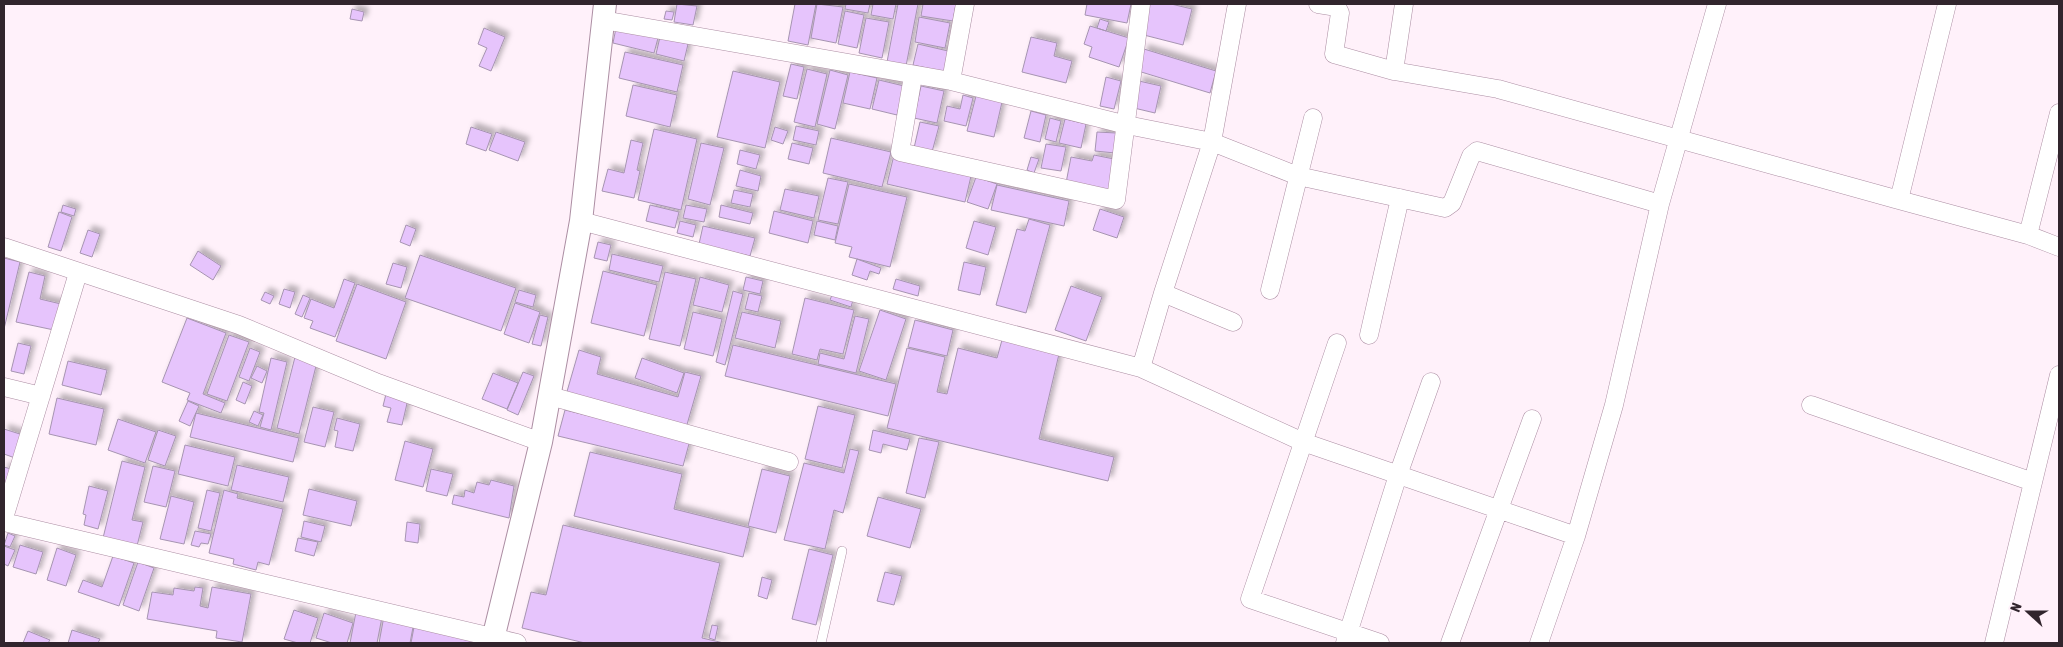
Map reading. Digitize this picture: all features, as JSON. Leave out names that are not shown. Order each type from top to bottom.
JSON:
[{"type":"street","points":[[951,81],[965,4]]},
{"type":"street","points":[[913,76],[900,152],[1116,200],[1141,4]]},
{"type":"street","points":[[1142,368],[1163,293],[1212,142],[1237,4]]},
{"type":"street","points":[[1318,4],[1337,7],[1340,13],[1334,54],[1394,71],[1498,88],[2028,235],[2059,247]]},
{"type":"street","points":[[1394,71],[1404,4]]},
{"type":"street","points":[[1539,643],[1576,536],[1614,405],[1660,204],[1717,4]]},
{"type":"street","points":[[1899,200],[1947,4]]},
{"type":"street","points":[[493,641],[541,442],[581,221],[604,12],[913,76],[951,81],[1127,125],[1212,142],[1298,176],[1445,208],[1452,204],[1471,156],[1477,151],[1660,204]]},
{"type":"street","points":[[2028,235],[2057,134],[2059,114]]},
{"type":"street","points":[[1270,290],[1313,118]]},
{"type":"street","points":[[1369,336],[1400,198]]},
{"type":"street","points":[[581,221],[1142,368],[1303,442],[1576,536]]},
{"type":"street","points":[[4,247],[239,325],[378,383],[541,442]]},
{"type":"street","points":[[78,273],[4,520],[493,641],[517,643]]},
{"type":"street","points":[[1163,293],[1233,322]]},
{"type":"street","points":[[1337,343],[1250,599],[1347,638],[1380,643]]},
{"type":"street","points":[[1994,643],[2059,375]]},
{"type":"street","points":[[1347,638],[1398,475],[1431,382]]},
{"type":"street","points":[[4,387],[41,396]]},
{"type":"street","points":[[550,396],[790,462]]},
{"type":"street","points":[[1811,405],[2033,482]]},
{"type":"street","points":[[1450,643],[1532,419]]},
{"type":"lane","points":[[821,643],[842,551]]},
{"type":"building","points":[[677,4],[697,6],[693,25],[674,22]]},
{"type":"building","points":[[795,4],[816,4],[808,45],[788,41]]},
{"type":"building","points":[[817,4],[843,7],[836,43],[811,38]]},
{"type":"building","points":[[846,4],[870,4],[868,13],[845,9]]},
{"type":"building","points":[[873,4],[896,4],[893,19],[871,15]]},
{"type":"building","points":[[898,4],[918,4],[906,66],[887,62]]},
{"type":"building","points":[[923,4],[956,4],[953,21],[921,16]]},
{"type":"building","points":[[1087,4],[1131,4],[1127,23],[1085,15]]},
{"type":"building","points":[[1148,4],[1171,4],[1192,9],[1183,45],[1140,34]]},
{"type":"building","points":[[352,9],[364,12],[362,21],[350,19]]},
{"type":"building","points":[[666,11],[674,12],[672,20],[664,19]]},
{"type":"building","points":[[845,11],[864,15],[857,48],[838,44]]},
{"type":"building","points":[[919,17],[950,23],[945,48],[915,42]]},
{"type":"building","points":[[866,18],[889,22],[882,58],[859,53]]},
{"type":"building","points":[[1100,19],[1109,22],[1106,31],[1097,28]]},
{"type":"building","points":[[1090,26],[1129,38],[1119,67],[1089,57],[1092,47],[1084,44]]},
{"type":"building","points":[[484,28],[505,37],[491,71],[479,66],[487,48],[478,44]]},
{"type":"building","points":[[616,28],[658,38],[654,53],[613,43]]},
{"type":"building","points":[[660,37],[688,44],[684,61],[656,54]]},
{"type":"building","points":[[1031,37],[1057,43],[1054,56],[1072,61],[1066,83],[1022,72]]},
{"type":"building","points":[[918,44],[948,51],[944,72],[913,65]]},
{"type":"building","points":[[1144,49],[1216,71],[1210,93],[1138,71]]},
{"type":"building","points":[[625,52],[683,65],[677,92],[619,78]]},
{"type":"building","points":[[791,64],[804,67],[797,99],[783,96]]},
{"type":"building","points":[[807,69],[827,74],[815,127],[794,122]]},
{"type":"building","points":[[830,70],[848,75],[835,129],[817,124]]},
{"type":"building","points":[[733,71],[780,82],[765,148],[717,137]]},
{"type":"building","points":[[850,72],[877,78],[870,109],[843,103]]},
{"type":"building","points":[[1106,77],[1121,81],[1114,109],[1100,106]]},
{"type":"building","points":[[879,80],[904,86],[897,115],[872,109]]},
{"type":"building","points":[[1139,81],[1161,86],[1155,113],[1134,108]]},
{"type":"building","points":[[633,85],[677,95],[670,127],[626,116]]},
{"type":"building","points":[[921,86],[944,91],[937,123],[914,118]]},
{"type":"building","points":[[963,95],[973,98],[966,126],[944,121],[947,106],[960,109]]},
{"type":"building","points":[[976,96],[1002,102],[994,137],[967,131]]},
{"type":"building","points":[[1031,111],[1046,115],[1040,142],[1024,138]]},
{"type":"building","points":[[1050,118],[1061,121],[1056,142],[1045,139]]},
{"type":"building","points":[[1065,119],[1086,124],[1081,148],[1059,143]]},
{"type":"building","points":[[920,122],[939,126],[932,152],[914,148]]},
{"type":"building","points":[[796,126],[819,131],[816,145],[793,140]]},
{"type":"building","points":[[471,127],[492,134],[486,151],[466,144]]},
{"type":"building","points":[[775,127],[788,131],[783,144],[771,140]]},
{"type":"building","points":[[654,129],[697,139],[681,210],[638,200]]},
{"type":"building","points":[[496,132],[525,142],[518,161],[489,150]]},
{"type":"building","points":[[1097,132],[1116,133],[1115,153],[1095,151]]},
{"type":"building","points":[[831,138],[891,152],[882,187],[823,173]]},
{"type":"building","points":[[631,140],[643,143],[637,170],[640,171],[634,198],[602,191],[608,169],[624,173]]},
{"type":"building","points":[[701,143],[724,148],[710,205],[688,199]]},
{"type":"building","points":[[792,143],[813,148],[809,164],[788,159]]},
{"type":"building","points":[[1046,144],[1066,147],[1061,171],[1041,168]]},
{"type":"building","points":[[740,150],[760,155],[756,169],[737,164]]},
{"type":"building","points":[[894,155],[971,176],[965,202],[887,184]]},
{"type":"building","points":[[1094,155],[1119,160],[1113,192],[1066,183],[1071,157],[1092,161]]},
{"type":"building","points":[[1031,157],[1039,159],[1034,173],[1027,170]]},
{"type":"building","points":[[740,170],[761,176],[758,191],[736,186]]},
{"type":"building","points":[[976,177],[997,184],[988,209],[967,202]]},
{"type":"building","points":[[828,178],[848,182],[838,224],[818,220]]},
{"type":"building","points":[[849,184],[907,197],[890,267],[849,257],[852,247],[835,243]]},
{"type":"building","points":[[997,185],[1069,201],[1064,226],[991,210]]},
{"type":"building","points":[[785,189],[819,196],[814,218],[780,210]]},
{"type":"building","points":[[734,190],[753,194],[750,207],[731,203]]},
{"type":"building","points":[[63,205],[76,209],[74,216],[61,212]]},
{"type":"building","points":[[650,205],[679,212],[675,228],[646,221]]},
{"type":"building","points":[[686,205],[707,209],[704,222],[683,218]]},
{"type":"building","points":[[721,205],[753,213],[750,224],[719,217]]},
{"type":"building","points":[[1100,209],[1124,217],[1117,238],[1093,230]]},
{"type":"building","points":[[774,211],[813,221],[808,243],[769,233]]},
{"type":"building","points":[[59,212],[72,217],[61,251],[48,247]]},
{"type":"building","points":[[1029,219],[1050,225],[1026,313],[996,305],[1017,229],[1025,231]]},
{"type":"building","points":[[680,221],[696,225],[693,237],[677,233]]},
{"type":"building","points":[[817,221],[838,226],[835,240],[814,235]]},
{"type":"building","points":[[974,221],[996,227],[988,255],[966,248]]},
{"type":"building","points":[[406,225],[416,229],[410,246],[400,242]]},
{"type":"building","points":[[703,226],[755,238],[750,256],[699,244]]},
{"type":"building","points":[[88,230],[100,234],[92,257],[80,253]]},
{"type":"building","points":[[598,242],[611,245],[607,261],[594,258]]},
{"type":"building","points":[[198,251],[221,266],[213,280],[190,265]]},
{"type":"building","points":[[612,254],[663,266],[659,282],[609,270]]},
{"type":"building","points":[[420,255],[516,288],[501,331],[405,298]]},
{"type":"building","points":[[4,258],[20,262],[4,329]]},
{"type":"building","points":[[857,259],[881,268],[879,274],[870,271],[867,280],[852,275]]},
{"type":"building","points":[[964,262],[986,267],[980,295],[958,290]]},
{"type":"building","points":[[393,263],[407,267],[401,288],[386,284]]},
{"type":"building","points":[[603,271],[657,285],[644,336],[591,323]]},
{"type":"building","points":[[29,272],[45,276],[40,299],[61,304],[54,330],[16,322]]},
{"type":"building","points":[[665,272],[696,279],[680,346],[649,339]]},
{"type":"building","points":[[700,277],[729,285],[722,312],[693,305]]},
{"type":"building","points":[[746,277],[763,281],[760,294],[743,290]]},
{"type":"building","points":[[344,279],[355,283],[335,337],[310,328],[313,321],[304,318],[311,299],[334,308]]},
{"type":"building","points":[[896,279],[920,286],[918,296],[893,289]]},
{"type":"building","points":[[357,284],[406,302],[386,359],[336,341]]},
{"type":"building","points":[[1071,286],[1102,297],[1086,341],[1055,330]]},
{"type":"building","points":[[284,289],[295,292],[290,308],[279,304]]},
{"type":"building","points":[[519,290],[536,295],[533,307],[515,302]]},
{"type":"building","points":[[733,291],[743,294],[725,365],[716,362]]},
{"type":"building","points":[[265,292],[274,296],[270,304],[261,300]]},
{"type":"building","points":[[833,292],[853,300],[851,307],[830,300]]},
{"type":"building","points":[[749,293],[762,296],[758,312],[745,309]]},
{"type":"building","points":[[303,295],[310,298],[302,317],[295,314]]},
{"type":"building","points":[[805,298],[854,310],[843,354],[820,349],[817,360],[792,354]]},
{"type":"building","points":[[515,303],[540,312],[529,343],[504,334]]},
{"type":"building","points":[[880,310],[906,319],[886,380],[859,371]]},
{"type":"building","points":[[693,312],[722,319],[713,356],[684,349]]},
{"type":"building","points":[[742,312],[781,321],[775,348],[735,338]]},
{"type":"building","points":[[540,315],[548,317],[541,346],[532,344]]},
{"type":"building","points":[[855,316],[869,319],[856,373],[818,364],[820,353],[844,359]]},
{"type":"building","points":[[187,318],[226,333],[203,394],[225,403],[221,413],[187,400],[190,393],[162,382]]},
{"type":"building","points":[[915,320],[953,330],[947,356],[908,347]]},
{"type":"building","points":[[229,335],[249,342],[227,401],[207,394]]},
{"type":"building","points":[[1002,340],[1059,354],[1039,439],[1114,457],[1108,481],[887,428],[907,348],[945,357],[937,392],[947,394],[958,348],[997,358]]},
{"type":"building","points":[[18,343],[31,346],[24,374],[11,371]]},
{"type":"building","points":[[733,345],[896,384],[888,416],[725,376]]},
{"type":"building","points":[[250,348],[260,352],[249,381],[239,377]]},
{"type":"building","points":[[579,350],[601,357],[597,374],[678,397],[685,372],[701,376],[686,428],[566,395]]},
{"type":"building","points":[[296,353],[318,358],[299,434],[277,428]]},
{"type":"building","points":[[271,358],[287,362],[271,430],[260,427],[264,413],[259,412]]},
{"type":"building","points":[[642,358],[684,373],[677,393],[635,378]]},
{"type":"building","points":[[68,361],[107,370],[101,395],[62,385]]},
{"type":"building","points":[[257,366],[267,371],[262,383],[251,378]]},
{"type":"building","points":[[523,372],[534,376],[518,415],[507,410]]},
{"type":"building","points":[[493,373],[518,383],[507,409],[482,399]]},
{"type":"building","points":[[243,382],[252,386],[245,404],[236,400]]},
{"type":"building","points":[[386,394],[408,399],[402,425],[387,422],[391,408],[383,406]]},
{"type":"building","points":[[57,398],[104,409],[96,445],[49,434]]},
{"type":"building","points":[[188,401],[199,406],[190,426],[179,421]]},
{"type":"building","points":[[818,406],[855,415],[842,468],[805,459]]},
{"type":"building","points":[[313,407],[334,412],[325,447],[304,442]]},
{"type":"building","points":[[565,410],[690,440],[683,466],[558,436]]},
{"type":"building","points":[[254,411],[263,415],[258,426],[249,422]]},
{"type":"building","points":[[196,413],[299,438],[293,462],[190,437]]},
{"type":"building","points":[[337,418],[360,424],[353,451],[335,447],[338,431],[334,430]]},
{"type":"building","points":[[118,419],[156,432],[145,463],[108,450]]},
{"type":"building","points":[[4,429],[23,435],[15,458],[4,454]]},
{"type":"building","points":[[158,430],[176,436],[165,466],[148,460]]},
{"type":"building","points":[[873,430],[910,439],[907,450],[883,444],[881,453],[869,450]]},
{"type":"building","points":[[919,438],[939,442],[925,498],[906,493]]},
{"type":"building","points":[[405,441],[433,449],[423,487],[395,480]]},
{"type":"building","points":[[185,445],[235,457],[228,486],[178,474]]},
{"type":"building","points":[[850,449],[859,451],[843,513],[834,510],[825,549],[784,540],[804,463],[844,473]]},
{"type":"building","points":[[590,452],[682,474],[674,509],[750,528],[743,557],[574,516]]},
{"type":"building","points":[[122,461],[145,467],[132,520],[143,522],[137,546],[103,538]]},
{"type":"building","points":[[237,465],[289,477],[283,502],[231,490]]},
{"type":"building","points":[[153,466],[175,471],[166,507],[144,502]]},
{"type":"building","points":[[4,467],[11,469],[4,494]]},
{"type":"building","points":[[431,469],[453,474],[447,496],[426,491]]},
{"type":"building","points":[[762,469],[790,476],[776,533],[748,526]]},
{"type":"building","points":[[491,480],[514,486],[509,518],[452,504],[454,495],[464,497],[465,490],[474,493],[477,482],[489,485]]},
{"type":"building","points":[[89,486],[108,491],[98,529],[84,525],[86,515],[83,514]]},
{"type":"building","points":[[309,489],[357,501],[351,526],[303,515]]},
{"type":"building","points":[[207,490],[220,493],[211,531],[198,528]]},
{"type":"building","points":[[224,490],[238,494],[237,498],[283,509],[269,565],[258,562],[256,570],[233,564],[234,559],[209,553]]},
{"type":"building","points":[[171,496],[194,502],[184,544],[160,539]]},
{"type":"building","points":[[878,497],[921,509],[910,548],[867,536]]},
{"type":"building","points":[[304,521],[325,526],[321,542],[301,537]]},
{"type":"building","points":[[407,522],[420,524],[418,543],[405,541]]},
{"type":"building","points":[[563,525],[720,563],[702,638],[724,643],[585,643],[522,628],[531,592],[546,595]]},
{"type":"building","points":[[195,531],[211,534],[208,544],[201,543],[199,547],[191,545]]},
{"type":"building","points":[[8,533],[15,536],[10,547],[4,545]]},
{"type":"building","points":[[298,538],[318,542],[314,556],[295,551]]},
{"type":"building","points":[[20,545],[43,552],[36,574],[13,567]]},
{"type":"building","points":[[4,546],[15,550],[8,566],[4,564]]},
{"type":"building","points":[[57,548],[76,555],[66,586],[47,580]]},
{"type":"building","points":[[809,549],[833,555],[816,625],[792,619]]},
{"type":"building","points":[[113,556],[134,563],[119,606],[78,592],[83,580],[102,587]]},
{"type":"building","points":[[138,562],[154,568],[139,611],[123,605]]},
{"type":"building","points":[[885,572],[902,576],[894,605],[877,601]]},
{"type":"building","points":[[762,577],[772,580],[767,599],[758,596]]},
{"type":"building","points":[[195,587],[203,588],[200,606],[208,608],[212,587],[251,594],[242,642],[216,638],[217,631],[147,619],[152,592],[173,595],[174,588],[194,591]]},
{"type":"building","points":[[294,610],[318,618],[310,643],[298,643],[284,639]]},
{"type":"building","points":[[356,612],[382,617],[377,643],[350,643]]},
{"type":"building","points":[[324,613],[353,623],[347,643],[332,643],[316,638]]},
{"type":"building","points":[[384,616],[414,622],[410,643],[379,643]]},
{"type":"building","points":[[712,625],[718,626],[715,640],[709,638]]},
{"type":"building","points":[[414,627],[473,638],[472,643],[411,643]]},
{"type":"building","points":[[72,630],[100,639],[98,643],[68,643]]},
{"type":"building","points":[[28,631],[50,640],[48,643],[23,643]]}]
